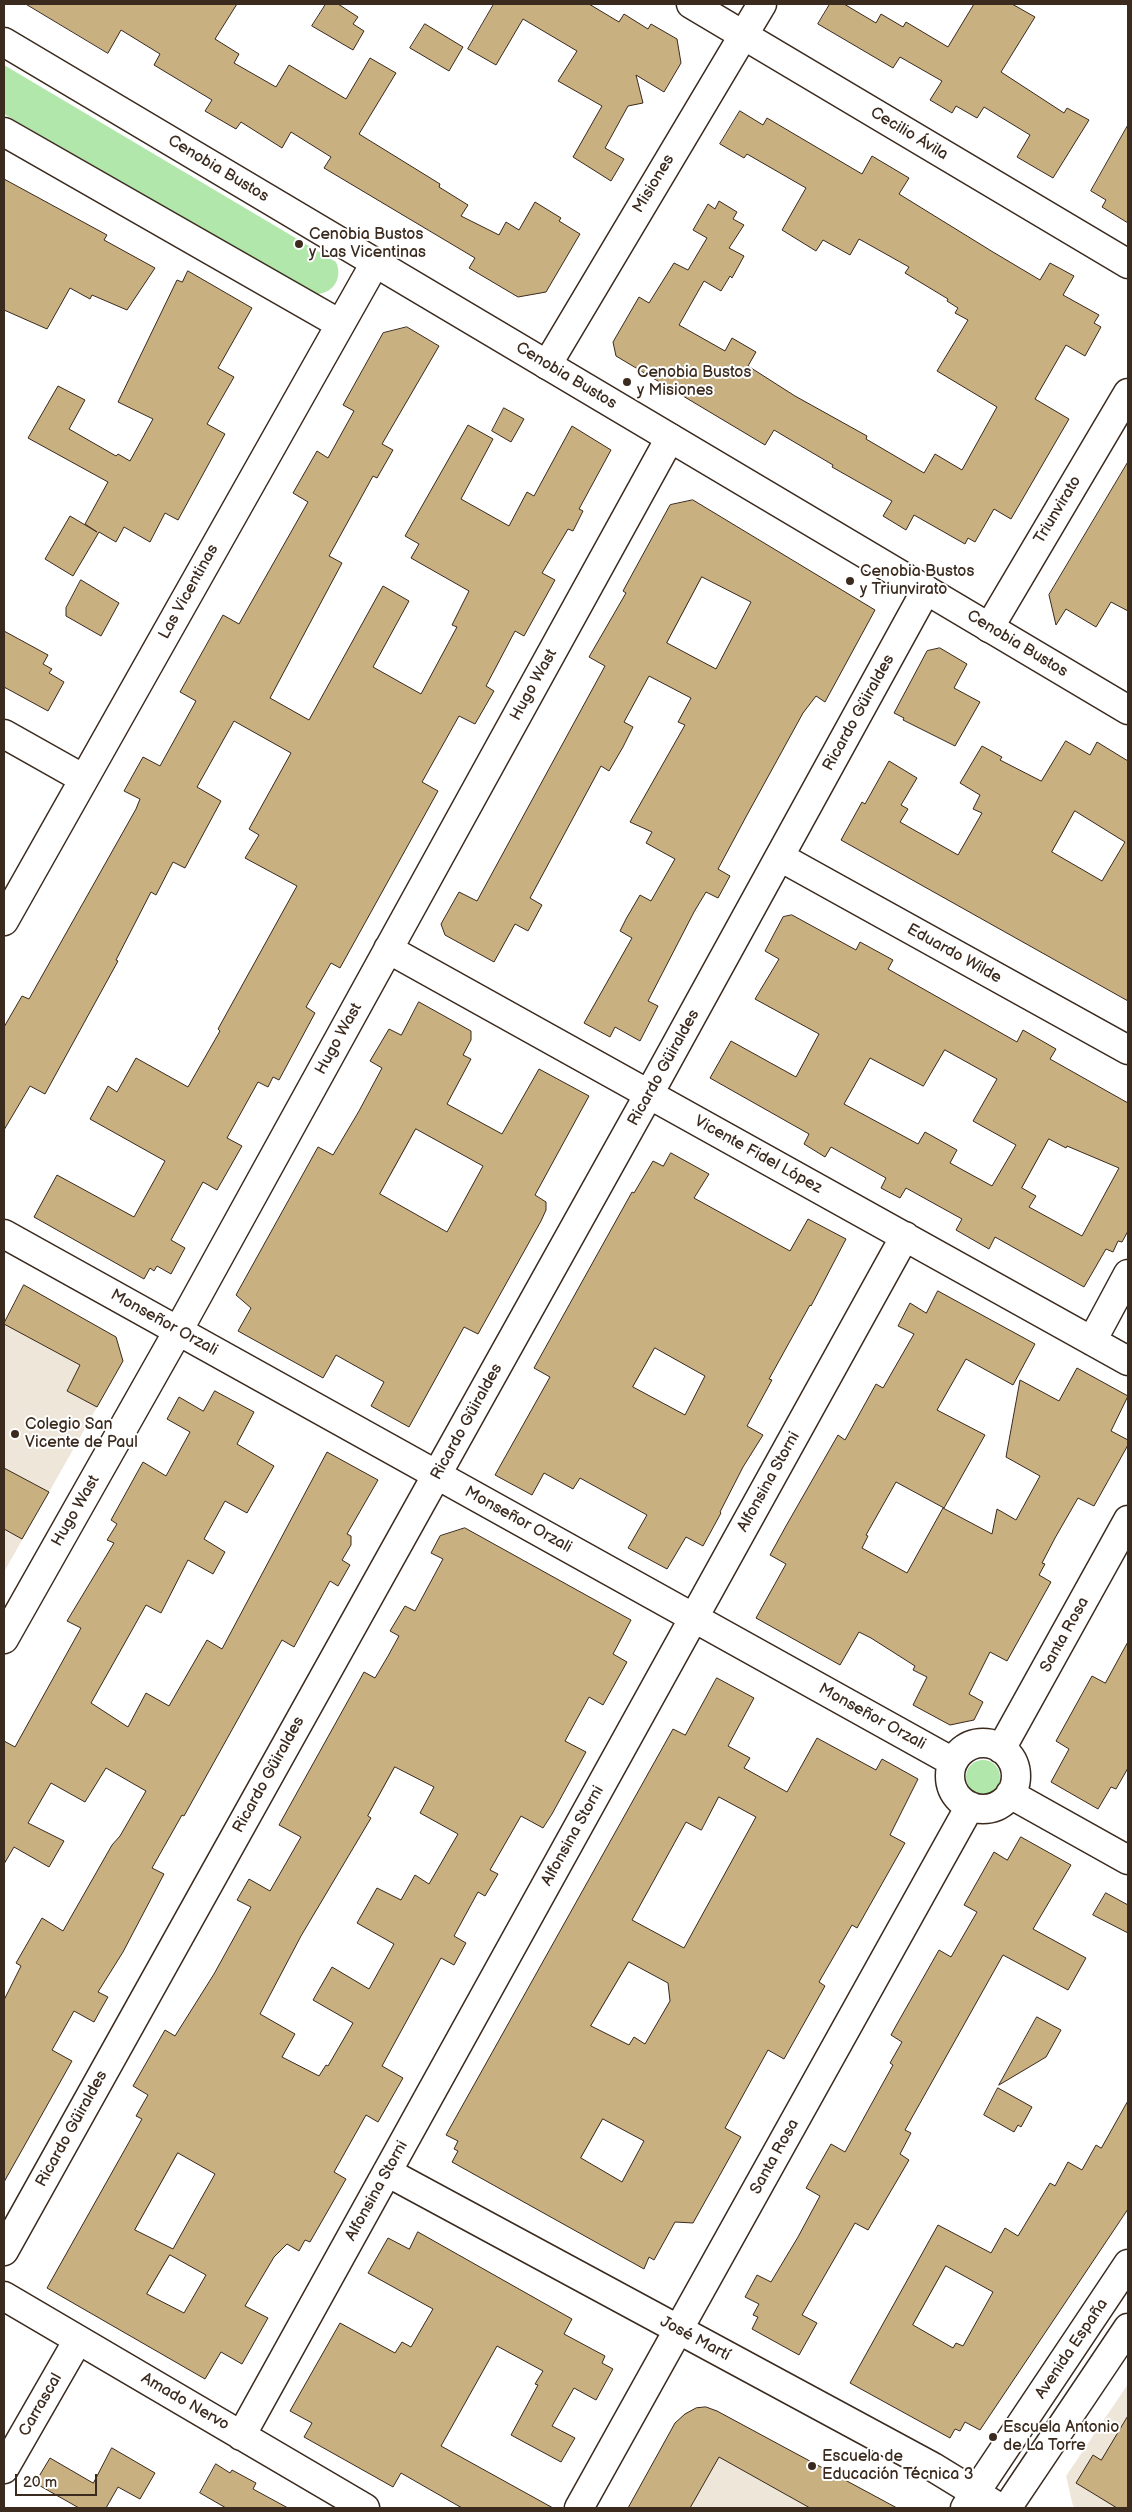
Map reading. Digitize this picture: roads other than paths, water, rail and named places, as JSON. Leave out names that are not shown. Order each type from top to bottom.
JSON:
[{"type":"street","name":"Cecilio Ávila","points":[[690,4],[1128,264]]},
{"type":"street","name":"Misiones","points":[[547,365],[762,4]]},
{"type":"street","name":"Cenobia Bustos","points":[[4,42],[1128,710]]},
{"type":"street","points":[[4,132],[340,324]]},
{"type":"street","name":"Las Vicentinas","points":[[4,921],[375,262]]},
{"type":"street","name":"Triunvirato","points":[[989,628],[1128,393]]},
{"type":"street","name":"Hugo Wast","points":[[4,1639],[178,1331],[670,438]]},
{"type":"street","name":"Ricardo Güiraldes","points":[[4,2251],[650,1094],[926,590]]},
{"type":"street","points":[[4,734],[84,779]]},
{"type":"street","name":"Eduardo Wilde","points":[[780,857],[1128,1050]]},
{"type":"street","name":"Vicente Fidel López","points":[[388,949],[1128,1361]]},
{"type":"street","name":"Monseñor Orzali","points":[[4,1234],[953,1762]]},
{"type":"street","name":"Alfonsina Storni","points":[[241,2436],[905,1236]]},
{"type":"street","points":[[1092,1341],[1128,1274]]},
{"type":"street","name":"Santa Rosa","points":[[1001,1749],[1128,1520]]},
{"type":"street","points":[[977,1744],[986,1744],[1001,1749],[1009,1756],[1016,1772],[1016,1782],[1010,1794],[1002,1803],[984,1809],[970,1806],[960,1800],[951,1785],[950,1776],[953,1762],[961,1752],[977,1744]]},
{"type":"street","points":[[1010,1794],[1128,1860]]},
{"type":"street","name":"Santa Rosa","points":[[579,2508],[970,1806]]},
{"type":"street","name":"José Martí","points":[[387,2172],[932,2467],[970,2501],[1000,2508]]},
{"type":"street","name":"Avenida España","points":[[970,2501],[1128,2264]]},
{"type":"street","name":"Amado Nervo","points":[[4,2296],[365,2508]]},
{"type":"street","points":[[1007,2508],[1128,2328]]},
{"type":"street","name":"Carrascal","points":[[4,2469],[78,2340]]},
{"type":"place","name":"Cenobia Bustos y Las Vicentinas","points":[[299,244]]},
{"type":"place","name":"Cenobia Bustos y Misiones","points":[[627,382]]},
{"type":"place","name":"Cenobia Bustos y Triunvirato","points":[[850,581]]},
{"type":"place","name":"Colegio San Vicente de Paul","points":[[15,1434]]},
{"type":"place","name":"Escuela Antonio de La Torre","points":[[993,2437]]},
{"type":"place","name":"Escuela de Educación Técnica 3","points":[[812,2466]]}]
